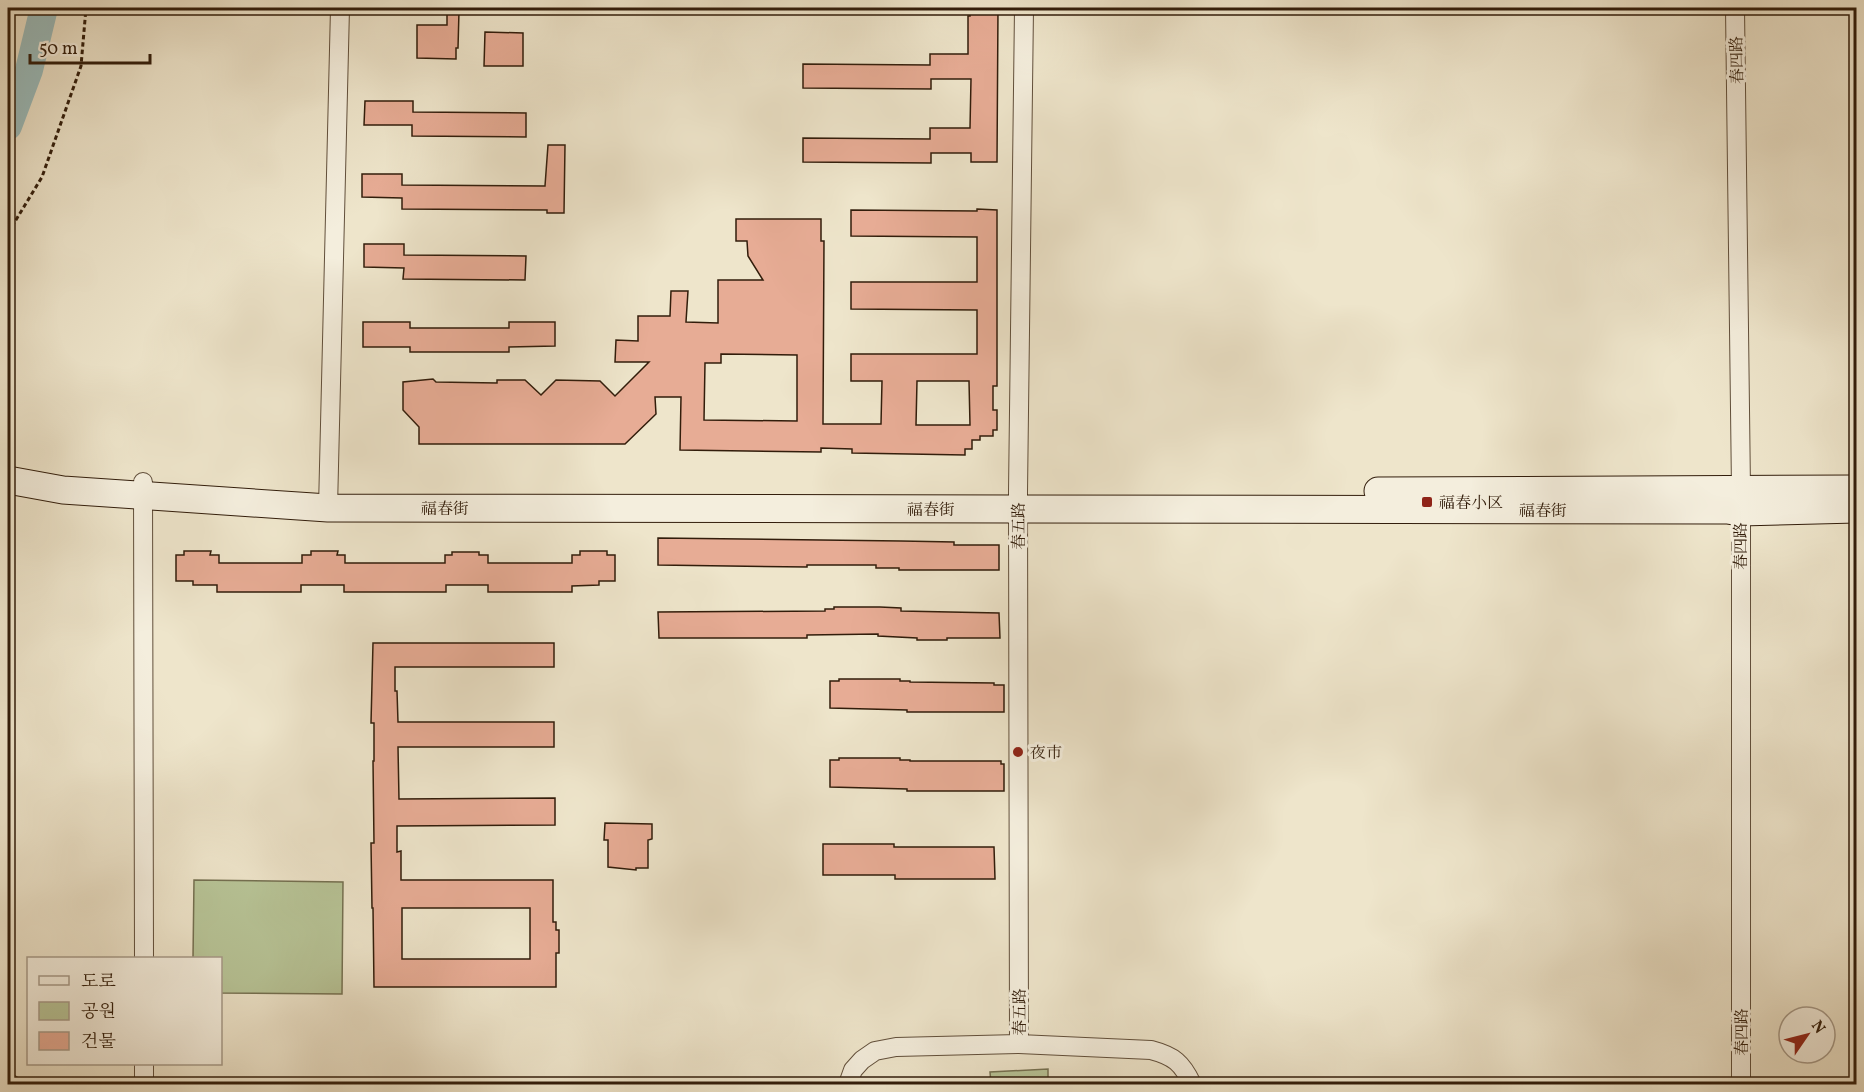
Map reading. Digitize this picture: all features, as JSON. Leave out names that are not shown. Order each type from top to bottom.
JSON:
[{"type":"main road","name":"福春街","points":[[8,466],[143,489]]},
{"type":"main road","name":"福春街","points":[[8,480],[63,490],[143,489],[329,501],[1740,500],[1857,509]]},
{"type":"main road","name":"福春街","points":[[1740,500],[1857,489]]},
{"type":"street","points":[[329,501],[340,8]]},
{"type":"street","name":"春五路","points":[[1019,1044],[1018,500],[1024,8]]},
{"type":"street","name":"春四路","points":[[1735,8],[1740,500],[1741,1084]]},
{"type":"street","points":[[143,489],[144,957]]},
{"type":"street","points":[[848,1084],[853,1070],[875,1050],[897,1047],[1019,1044],[1151,1050],[1169,1054],[1185,1069],[1192,1084]]},
{"type":"street","points":[[144,1065],[144,1084]]},
{"type":"path","points":[[8,233],[42,177],[81,66],[86,8]]},
{"type":"green space","points":[[194,880],[343,882],[342,994],[222,993],[222,957],[193,957]]},
{"type":"green space","points":[[1048,1069],[1048,1084],[991,1084],[990,1072]]},
{"type":"building","points":[[970,8],[998,8],[997,162],[971,162],[971,153],[931,153],[931,163],[803,162],[803,138],[930,139],[930,128],[970,128],[971,79],[931,79],[931,89],[803,88],[803,64],[930,65],[930,54],[968,54]]},
{"type":"building","points":[[447,11],[459,11],[456,59],[417,58],[417,25],[447,25]]},
{"type":"building","points":[[485,32],[523,33],[523,66],[484,66]]},
{"type":"building","points":[[365,101],[413,101],[413,112],[526,113],[526,137],[412,136],[412,125],[364,125]]},
{"type":"building","points":[[548,145],[565,145],[564,213],[547,213],[547,210],[402,209],[402,198],[362,197],[362,174],[402,174],[402,185],[545,186]]},
{"type":"building","points":[[977,209],[997,210],[997,386],[993,386],[993,410],[997,410],[997,430],[993,430],[993,436],[980,436],[980,440],[972,440],[972,449],[965,449],[965,455],[852,453],[852,449],[821,448],[821,452],[680,450],[681,397],[655,397],[656,414],[625,444],[419,444],[419,427],[403,410],[403,382],[433,379],[436,382],[497,383],[497,380],[525,380],[541,395],[556,380],[600,381],[615,396],[649,362],[615,362],[616,340],[638,341],[638,316],[670,316],[671,291],[688,291],[686,322],[718,323],[718,280],[763,280],[748,256],[747,241],[736,241],[736,219],[821,219],[821,241],[824,241],[823,424],[881,424],[882,381],[851,381],[851,354],[977,354],[977,310],[851,309],[851,282],[977,282],[977,237],[851,236],[851,210],[977,211]],"holes":[[[721,354],[797,355],[797,421],[704,420],[705,363],[721,363]],[[917,381],[969,381],[970,425],[916,425]]]},
{"type":"building","points":[[364,244],[404,244],[404,255],[526,256],[525,280],[403,279],[404,268],[364,267]]},
{"type":"building","points":[[363,322],[410,322],[410,328],[509,328],[509,322],[555,322],[555,346],[509,347],[509,352],[410,352],[410,347],[363,347]]},
{"type":"building","points":[[658,538],[954,542],[954,545],[999,545],[999,570],[899,570],[899,568],[876,568],[876,565],[807,565],[807,567],[658,565]]},
{"type":"building","points":[[184,551],[211,551],[210,555],[219,555],[219,563],[302,563],[302,555],[311,555],[311,551],[338,551],[337,555],[345,555],[345,563],[445,563],[445,555],[452,555],[452,552],[479,552],[479,555],[488,555],[488,563],[572,563],[572,555],[580,555],[580,551],[607,551],[607,555],[615,555],[615,581],[599,581],[599,585],[572,586],[572,592],[488,592],[488,585],[446,585],[446,592],[344,592],[344,585],[301,585],[301,592],[217,592],[217,585],[193,585],[193,581],[176,581],[176,555],[184,555]]},
{"type":"building","points":[[834,607],[999,613],[1000,638],[917,640],[917,638],[878,636],[878,634],[807,635],[807,638],[659,638],[658,612],[825,611],[825,609],[834,609]]},
{"type":"building","points":[[373,643],[554,643],[554,667],[395,667],[395,691],[397,691],[398,722],[554,722],[554,747],[398,747],[399,799],[555,798],[555,825],[397,826],[397,852],[401,851],[401,880],[553,880],[553,922],[556,922],[556,930],[559,930],[556,987],[374,987],[371,843],[374,843],[374,723],[371,723]],"holes":[[[402,908],[530,908],[530,959],[402,959]]]},
{"type":"building","points":[[839,679],[900,679],[900,681],[910,682],[1004,685],[1004,712],[907,712],[907,710],[830,708],[830,681],[839,681]]},
{"type":"building","points":[[839,758],[1001,761],[1001,764],[1004,764],[1004,791],[907,791],[907,789],[830,787],[830,760],[839,760]]},
{"type":"building","points":[[605,823],[652,824],[652,839],[648,840],[648,868],[636,868],[636,870],[608,867],[608,840],[604,840]]},
{"type":"building","points":[[823,844],[994,847],[995,879],[895,879],[895,875],[823,875]]},
{"type":"waterway","points":[[8,126],[29,70],[44,8]]},
{"type":"place","name":"福春小区","points":[[1427,502]]},
{"type":"place","name":"夜市","points":[[1018,752]]}]
